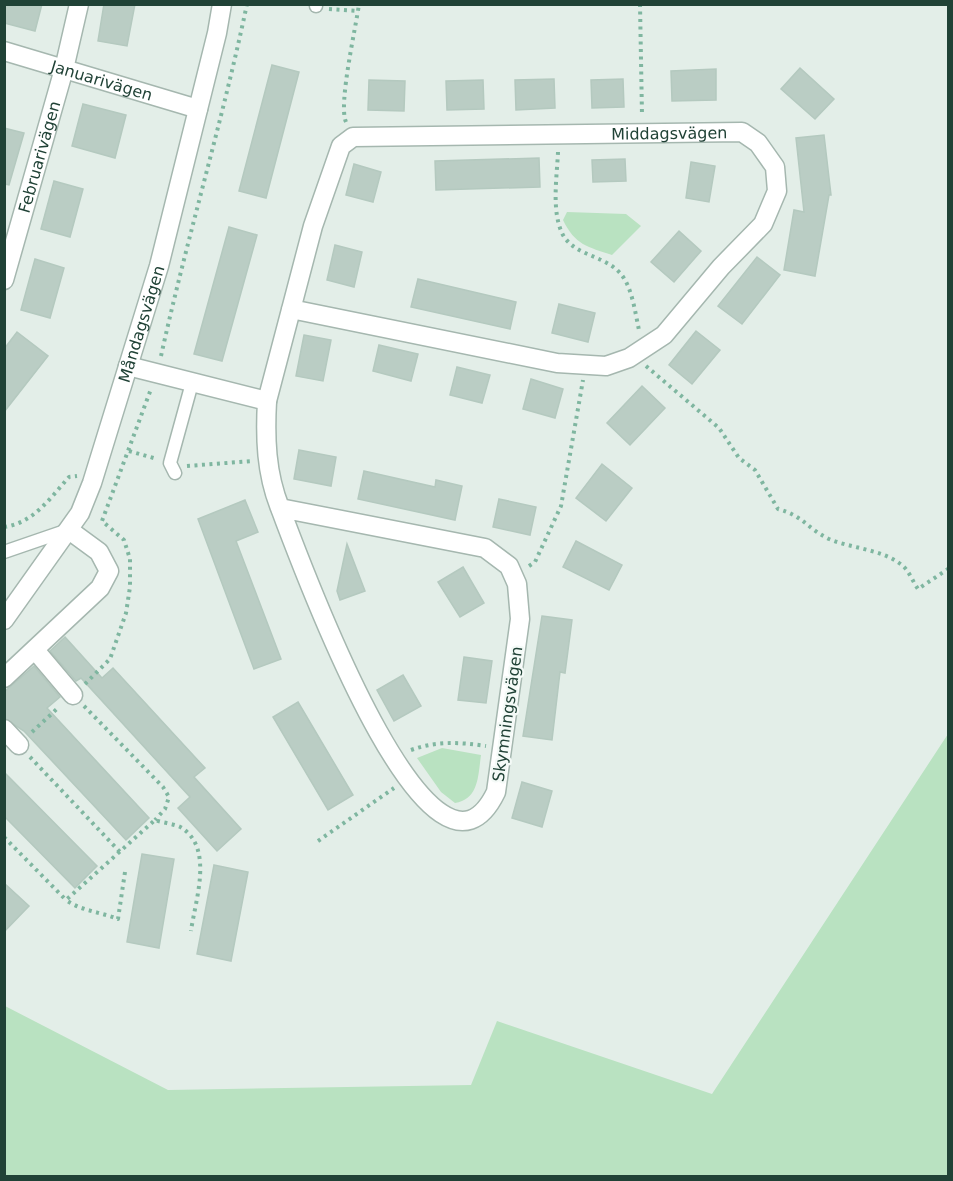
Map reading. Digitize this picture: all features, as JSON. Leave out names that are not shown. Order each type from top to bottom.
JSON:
[{"type":"street","name":"Februarivägen","points":[[4,280],[64,69],[79,4]]},
{"type":"street","name":"Måndagsvägen","points":[[4,620],[80,513],[92,483],[159,266],[222,4]]},
{"type":"street","name":"Januarivägen","points":[[4,51],[198,109]]},
{"type":"street","name":"Middagsvägen","points":[[291,309],[557,363],[606,366],[639,351],[664,335],[721,267],[763,224],[777,191],[775,167],[758,143],[742,132],[353,137]]},
{"type":"street","points":[[128,366],[267,401],[313,226],[341,146],[353,137]]},
{"type":"street","name":"Skymningsvägen","points":[[267,401],[265,438],[271,485],[329,634],[360,701],[395,758],[430,804],[446,818],[459,822],[476,819],[488,809],[496,792],[519,619],[518,584],[514,575]]},
{"type":"street","points":[[279,508],[485,548],[509,566],[514,575]]},
{"type":"street","points":[[4,678],[100,588],[109,571],[99,552],[69,530]]},
{"type":"street","points":[[35,650],[73,695]]},
{"type":"street","points":[[4,729],[19,746]]},
{"type":"lane","points":[[173,468],[192,383]]},
{"type":"lane","points":[[4,552],[69,530]]},
{"type":"path","points":[[120,852],[19,746],[110,659],[126,613],[130,559],[124,540],[102,521],[156,374],[177,284],[217,136],[247,4]]},
{"type":"path","points":[[353,137],[343,117],[359,4]]},
{"type":"path","points":[[640,4],[642,132]]},
{"type":"path","points":[[316,5],[359,11]]},
{"type":"path","points":[[557,133],[557,218],[563,234],[572,246],[609,263],[622,274],[639,351],[719,428],[739,458],[755,470],[778,509],[800,517],[808,526],[829,538],[882,554],[904,567],[918,589],[948,569]]},
{"type":"path","points":[[514,575],[535,562],[561,506],[586,365]]},
{"type":"path","points":[[129,451],[173,468],[268,460]]},
{"type":"path","points":[[4,526],[13,526],[31,516],[45,505],[69,477],[76,476],[113,492]]},
{"type":"path","points":[[66,900],[155,820],[165,809],[169,797],[163,787],[73,695]]},
{"type":"path","points":[[395,758],[427,744],[453,742],[501,749]]},
{"type":"path","points":[[318,841],[409,777]]},
{"type":"path","points":[[155,820],[182,828],[197,846],[201,858],[191,931]]},
{"type":"path","points":[[4,837],[66,900],[76,907],[96,910],[118,919],[125,872]]},
{"type":"green space","points":[[567,212],[626,214],[641,226],[612,255],[577,240],[563,220]]},
{"type":"green space","points":[[948,734],[948,1176],[5,1176],[5,1006],[168,1090],[471,1085],[497,1021],[712,1094]]},
{"type":"green space","points":[[442,748],[481,755],[476,785],[469,797],[463,801],[455,803],[441,792],[417,758]]},
{"type":"building","points":[[4,4],[42,4],[35,31],[4,23]]},
{"type":"building","points":[[104,4],[135,4],[127,46],[98,41]]},
{"type":"building","points":[[272,65],[299,72],[266,198],[239,191]]},
{"type":"building","points":[[800,68],[834,99],[815,119],[781,89]]},
{"type":"building","points":[[716,69],[716,100],[672,101],[671,71]]},
{"type":"building","points":[[554,79],[555,108],[516,110],[515,80]]},
{"type":"building","points":[[623,79],[624,107],[592,108],[591,80]]},
{"type":"building","points":[[369,80],[405,81],[404,111],[368,110]]},
{"type":"building","points":[[483,80],[484,109],[447,110],[446,81]]},
{"type":"building","points":[[83,104],[126,115],[115,158],[72,146]]},
{"type":"building","points":[[4,128],[24,133],[9,185],[4,184]]},
{"type":"building","points":[[824,135],[831,195],[829,195],[815,276],[784,270],[794,210],[804,212],[796,138]]},
{"type":"building","points":[[539,158],[540,187],[436,190],[435,161]]},
{"type":"building","points":[[625,159],[626,181],[593,182],[592,160]]},
{"type":"building","points":[[691,162],[715,166],[709,202],[686,198]]},
{"type":"building","points":[[354,164],[381,172],[373,202],[346,195]]},
{"type":"building","points":[[54,181],[83,189],[70,237],[41,229]]},
{"type":"building","points":[[229,227],[257,235],[222,361],[194,354]]},
{"type":"building","points":[[679,231],[701,251],[674,282],[651,262]]},
{"type":"building","points":[[335,245],[362,252],[354,287],[327,280]]},
{"type":"building","points":[[757,257],[780,275],[742,324],[718,306]]},
{"type":"building","points":[[35,259],[64,268],[50,318],[21,310]]},
{"type":"building","points":[[418,279],[516,302],[510,329],[411,307]]},
{"type":"building","points":[[559,304],[595,313],[588,342],[552,333]]},
{"type":"building","points":[[696,331],[720,350],[692,384],[669,365]]},
{"type":"building","points":[[17,332],[48,356],[4,412],[4,349]]},
{"type":"building","points":[[304,335],[331,340],[323,381],[296,376]]},
{"type":"building","points":[[379,345],[418,354],[411,381],[373,371]]},
{"type":"building","points":[[457,367],[490,375],[482,403],[450,395]]},
{"type":"building","points":[[531,379],[563,389],[555,418],[523,409]]},
{"type":"building","points":[[642,386],[665,408],[630,445],[607,423]]},
{"type":"building","points":[[299,450],[336,457],[331,486],[294,479]]},
{"type":"building","points":[[602,464],[632,488],[606,521],[576,498]]},
{"type":"building","points":[[364,471],[435,487],[436,480],[462,486],[455,520],[358,499]]},
{"type":"building","points":[[499,499],[536,507],[530,535],[493,527]]},
{"type":"building","points":[[245,500],[258,532],[236,541],[281,659],[254,669],[198,519]]},
{"type":"building","points":[[576,541],[622,565],[609,590],[563,567]]},
{"type":"building","points":[[347,544],[365,591],[340,600],[337,591]]},
{"type":"building","points":[[463,567],[484,603],[460,617],[438,582]]},
{"type":"building","points":[[542,616],[572,620],[565,673],[560,672],[552,740],[523,736]]},
{"type":"building","points":[[65,637],[102,678],[113,668],[205,768],[194,777],[241,829],[217,851],[178,808],[190,797],[81,678],[76,681],[50,651]]},
{"type":"building","points":[[464,657],[492,661],[486,703],[458,700]]},
{"type":"building","points":[[34,666],[60,697],[47,708],[149,818],[126,840],[24,731],[4,718],[4,692]]},
{"type":"building","points":[[403,675],[421,706],[394,721],[377,690]]},
{"type":"building","points":[[298,702],[353,795],[328,810],[273,717]]},
{"type":"building","points":[[4,772],[97,866],[75,888],[4,816]]},
{"type":"building","points":[[522,782],[552,791],[542,827],[512,818]]},
{"type":"building","points":[[142,854],[174,859],[159,948],[127,942]]},
{"type":"building","points":[[214,865],[248,872],[231,961],[197,954]]},
{"type":"building","points":[[4,883],[29,906],[4,932]]}]
